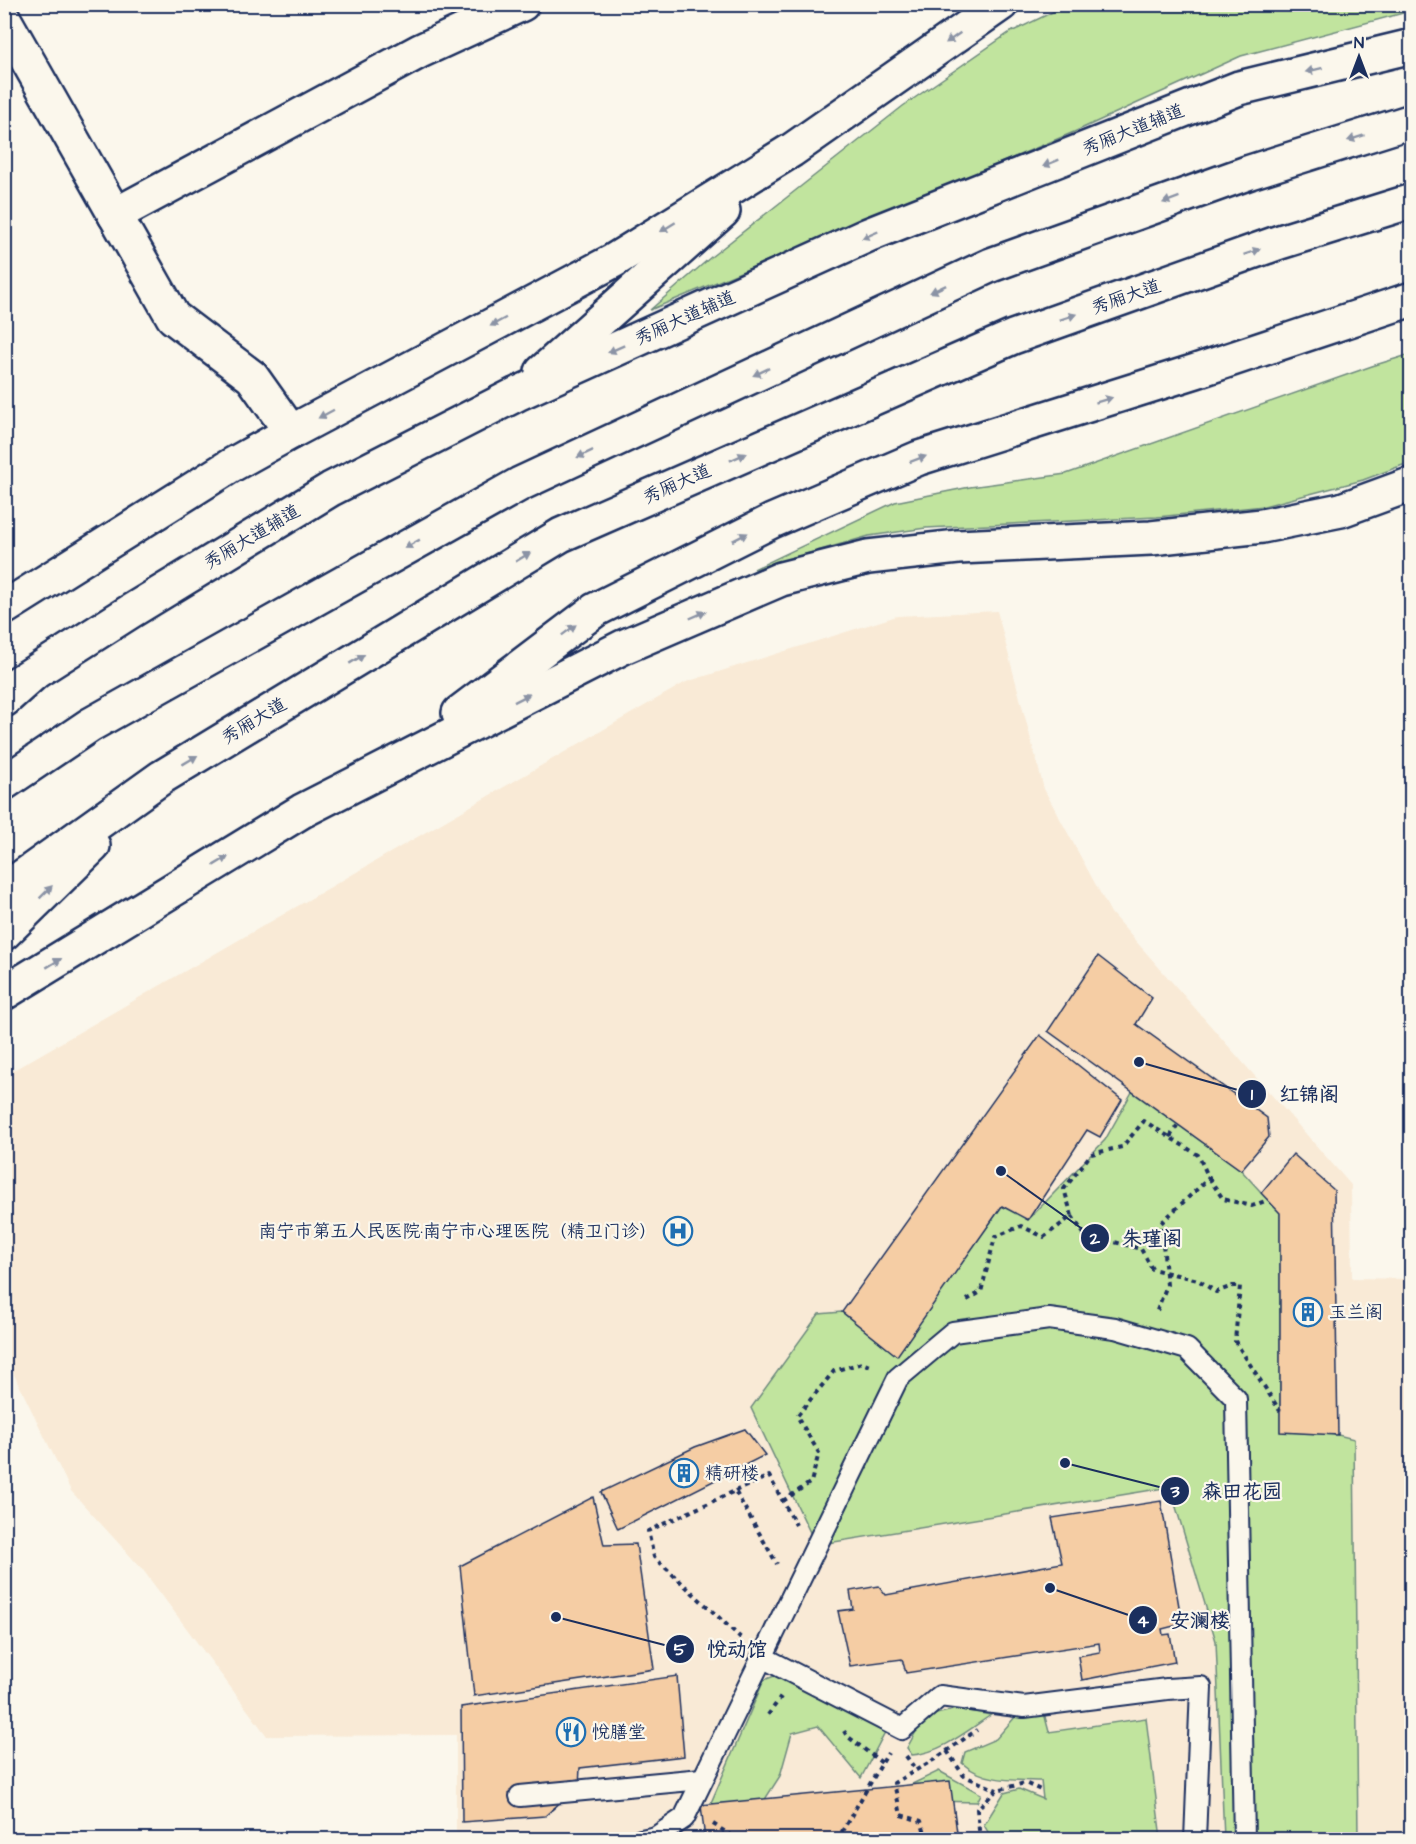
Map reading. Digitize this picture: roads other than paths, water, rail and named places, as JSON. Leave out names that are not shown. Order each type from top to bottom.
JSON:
[{"type":"main road","points":[[115,215],[420,51],[522,4]]},
{"type":"main road","points":[[4,608],[230,466],[613,261],[792,150],[1001,4]]},
{"type":"main road","points":[[4,18],[173,317],[252,377],[291,432]]},
{"type":"main road","name":"秀厢大道辅道","points":[[4,692],[131,610],[331,489],[517,394],[868,235],[1239,88],[1412,46]]},
{"type":"main road","points":[[4,783],[90,725],[520,484],[991,265],[1250,172],[1412,121]]},
{"type":"main road","points":[[517,394],[792,150]]},
{"type":"main road","name":"秀厢大道","points":[[4,890],[162,777],[561,535],[1013,337],[1280,242],[1412,201]]},
{"type":"main road","points":[[389,767],[595,610],[772,521],[919,458],[1196,371],[1412,298]]},
{"type":"main road","points":[[4,993],[302,812],[623,646],[781,579],[868,557],[958,547],[1151,538],[1262,526],[1341,510],[1412,484]]},
{"type":"main road","points":[[4,700],[33,674]]},
{"type":"main road","points":[[4,933],[162,777]]},
{"type":"lane","points":[[641,1839],[656,1837],[684,1818],[898,1378],[952,1332],[1049,1319],[1115,1328],[1187,1349],[1236,1399],[1244,1839]]},
{"type":"lane","points":[[762,1657],[902,1729],[940,1696],[1024,1707],[1167,1689],[1202,1688],[1195,1839]]},
{"type":"lane","points":[[520,1796],[702,1779]]},
{"type":"place","name":"红锦阁","points":[[1139,1062]]},
{"type":"place","name":"朱瑾阁","points":[[1001,1171]]},
{"type":"place","name":"南宁市第五人民医院·南宁市心理医院（精卫门诊）","points":[[678,1231]]},
{"type":"place","name":"玉兰阁","points":[[1308,1312]]},
{"type":"place","name":"森田花园","points":[[1065,1463]]},
{"type":"place","name":"精研楼","points":[[684,1473]]},
{"type":"place","name":"安澜楼","points":[[1050,1588]]},
{"type":"place","name":"悦动馆","points":[[556,1617]]},
{"type":"place","name":"悦膳堂","points":[[571,1732]]}]
